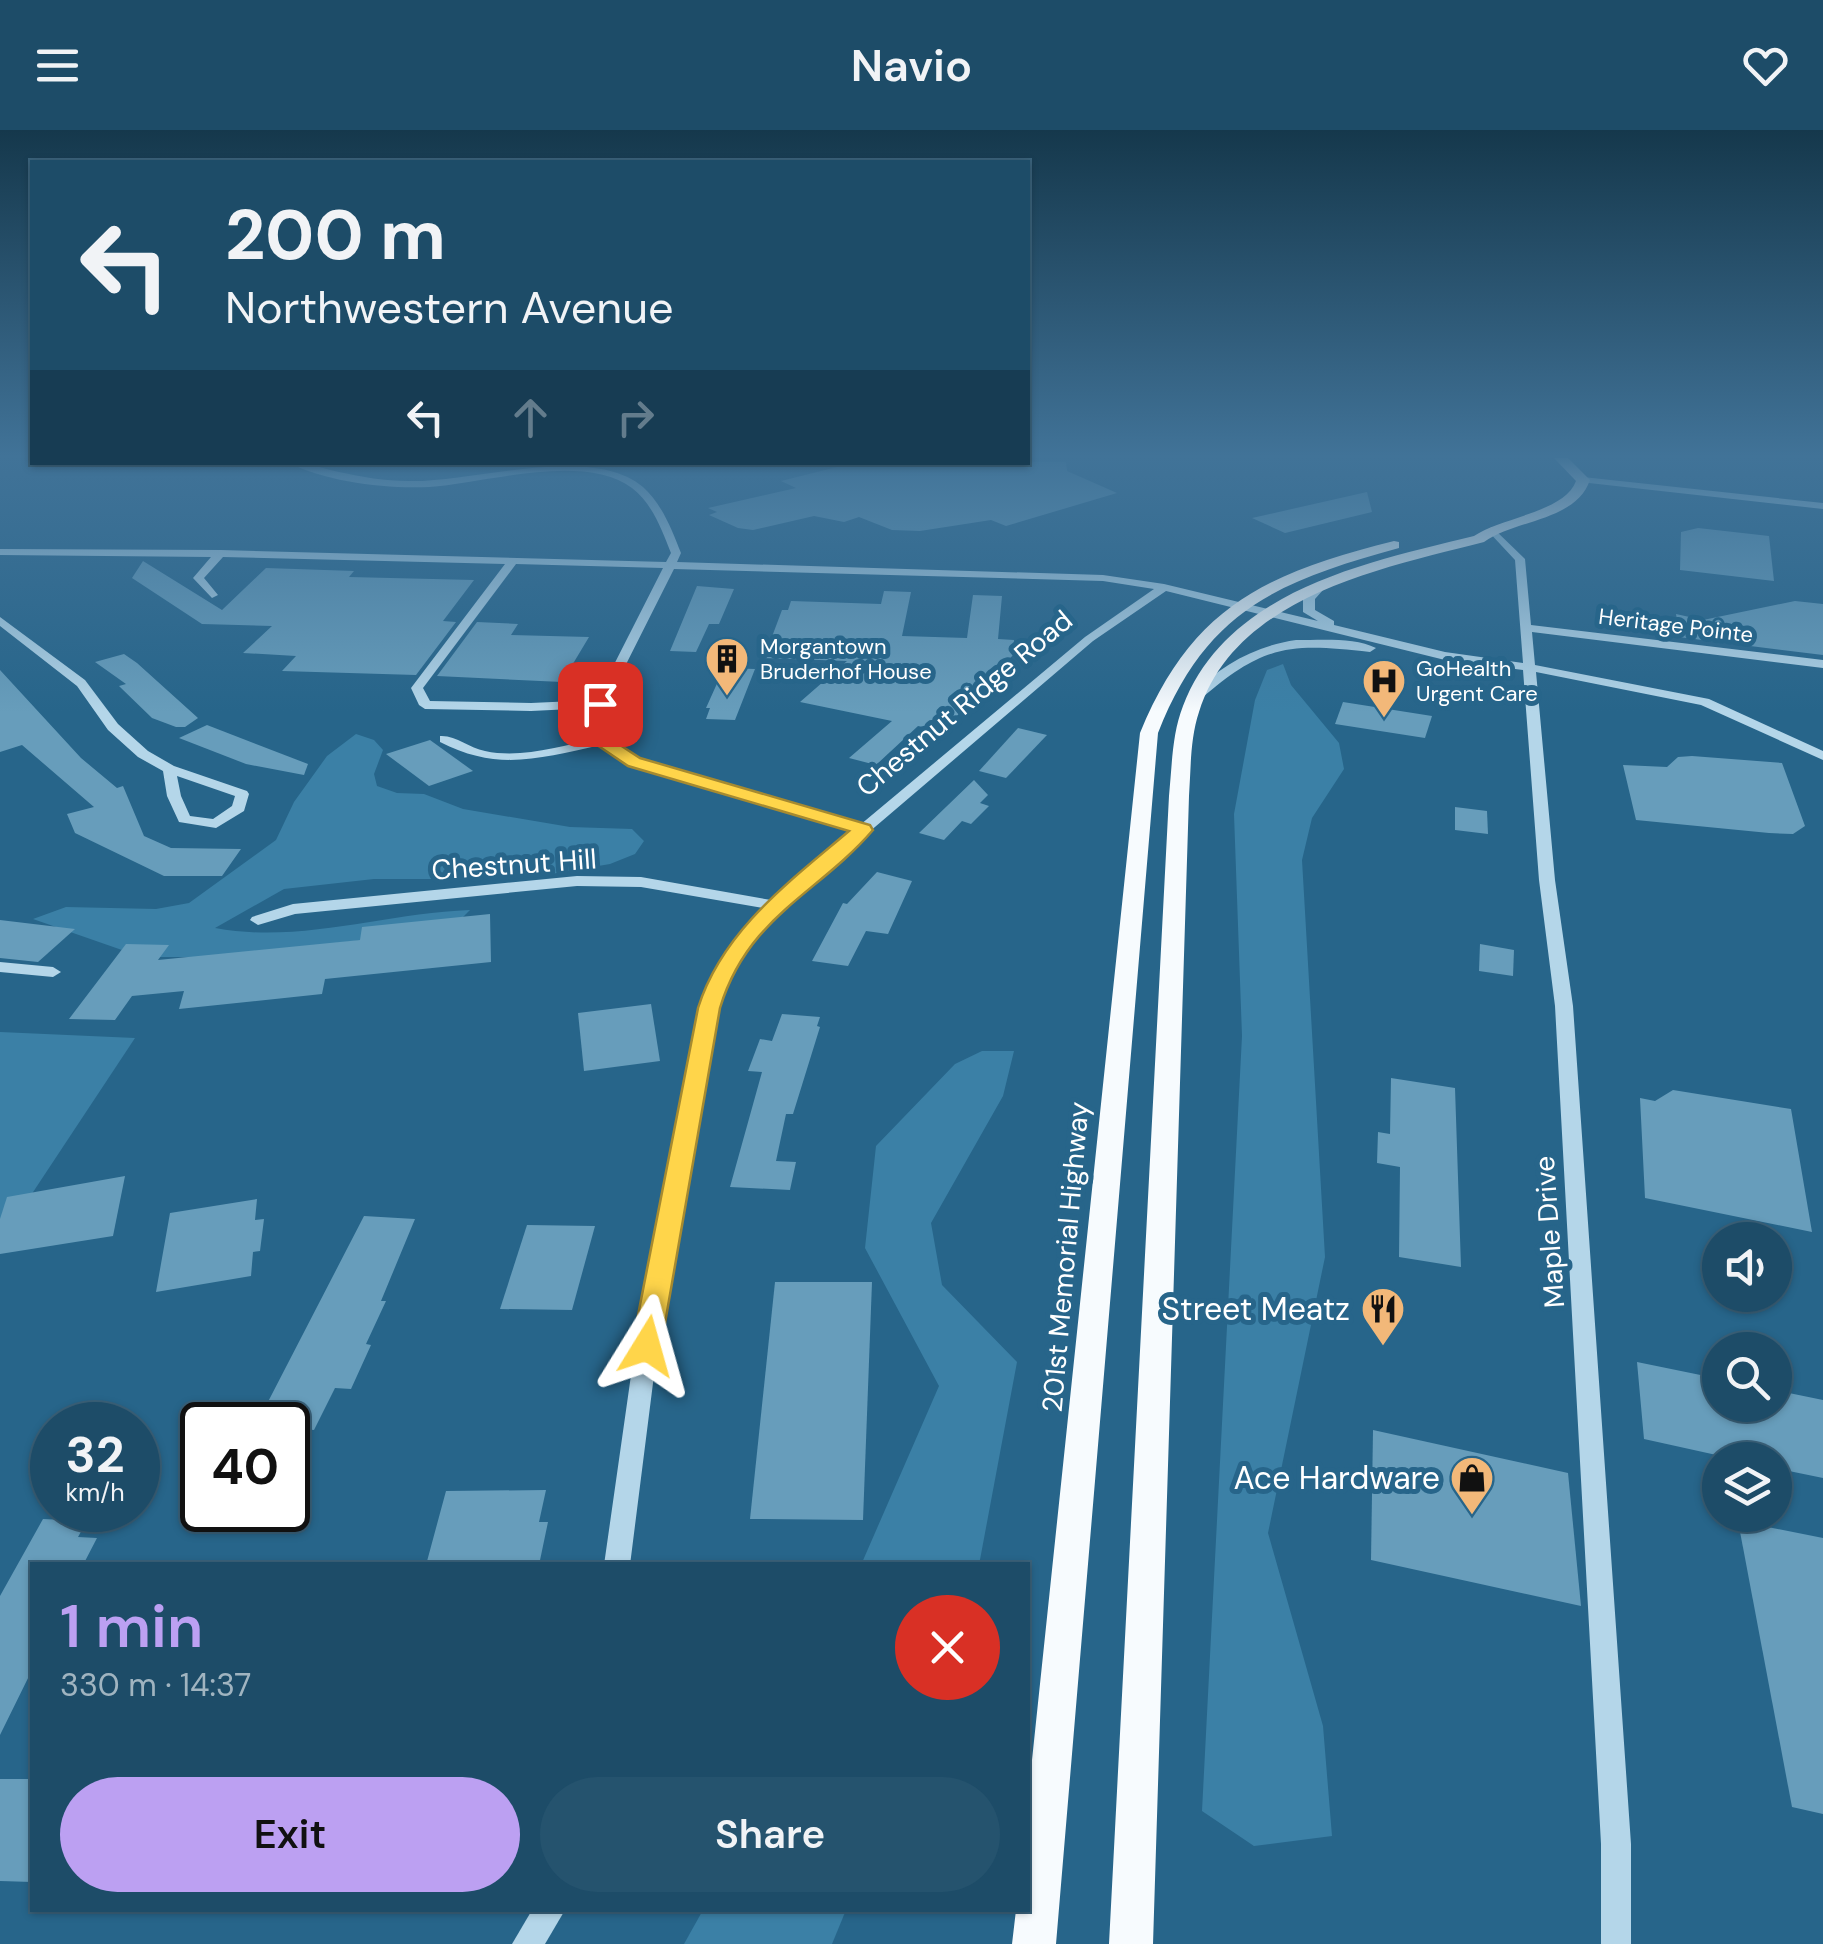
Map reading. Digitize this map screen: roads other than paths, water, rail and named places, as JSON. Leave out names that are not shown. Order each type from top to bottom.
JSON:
[{"type":"main road","points":[[1237,607],[1292,576],[1338,559],[1403,543]]},
{"type":"main road","points":[[1131,1944],[1179,796],[1185,730],[1194,698],[1228,646],[1268,615],[1316,590],[1372,568],[1466,543]]},
{"type":"main road","name":"201st Memorial Highway","points":[[1034,1944],[1149,733],[1170,678],[1189,652],[1237,607]]},
{"type":"street","points":[[671,543],[676,553],[671,566],[595,714],[603,741],[634,762],[863,830]]},
{"type":"street","name":"Maple Drive","points":[[1504,543],[1520,559],[1547,880],[1564,1006],[1614,1805],[1616,1944]]},
{"type":"street","points":[[1,553],[221,552],[1102,578],[1164,587],[1446,656]]},
{"type":"street","points":[[212,595],[198,578],[221,552]]},
{"type":"street","points":[[512,562],[417,688],[424,705],[600,704]]},
{"type":"street","name":"Chestnut Ridge Road","points":[[618,1562],[651,1312],[709,1008],[727,962],[774,904],[1090,639],[1164,587]]},
{"type":"street","points":[[1316,590],[1308,606],[1315,617],[1446,656]]},
{"type":"street","points":[[0,620],[81,684],[113,727],[143,754],[169,769],[231,787],[242,794],[239,808],[216,824],[184,819],[169,769]]},
{"type":"street","name":"Heritage Pointe","points":[[1524,628],[1823,664]]},
{"type":"street","points":[[1194,698],[1237,660],[1276,645],[1313,643],[1528,668],[1704,702],[1823,756]]},
{"type":"street","points":[[445,739],[486,759],[603,741]]},
{"type":"street","name":"Chestnut Hill","points":[[258,920],[293,909],[577,881],[641,882],[774,904]]},
{"type":"street","points":[[0,967],[54,972]]},
{"type":"street","points":[[527,1944],[549,1912]]},
{"type":"place","name":"Morgantown Bruderhof House","points":[[727,697]]},
{"type":"place","name":"GoHealth Urgent Care","points":[[1384,719]]},
{"type":"place","name":"Street Meatz","points":[[1383,1347]]},
{"type":"place","name":"Ace Hardware","points":[[1472,1516]]}]
